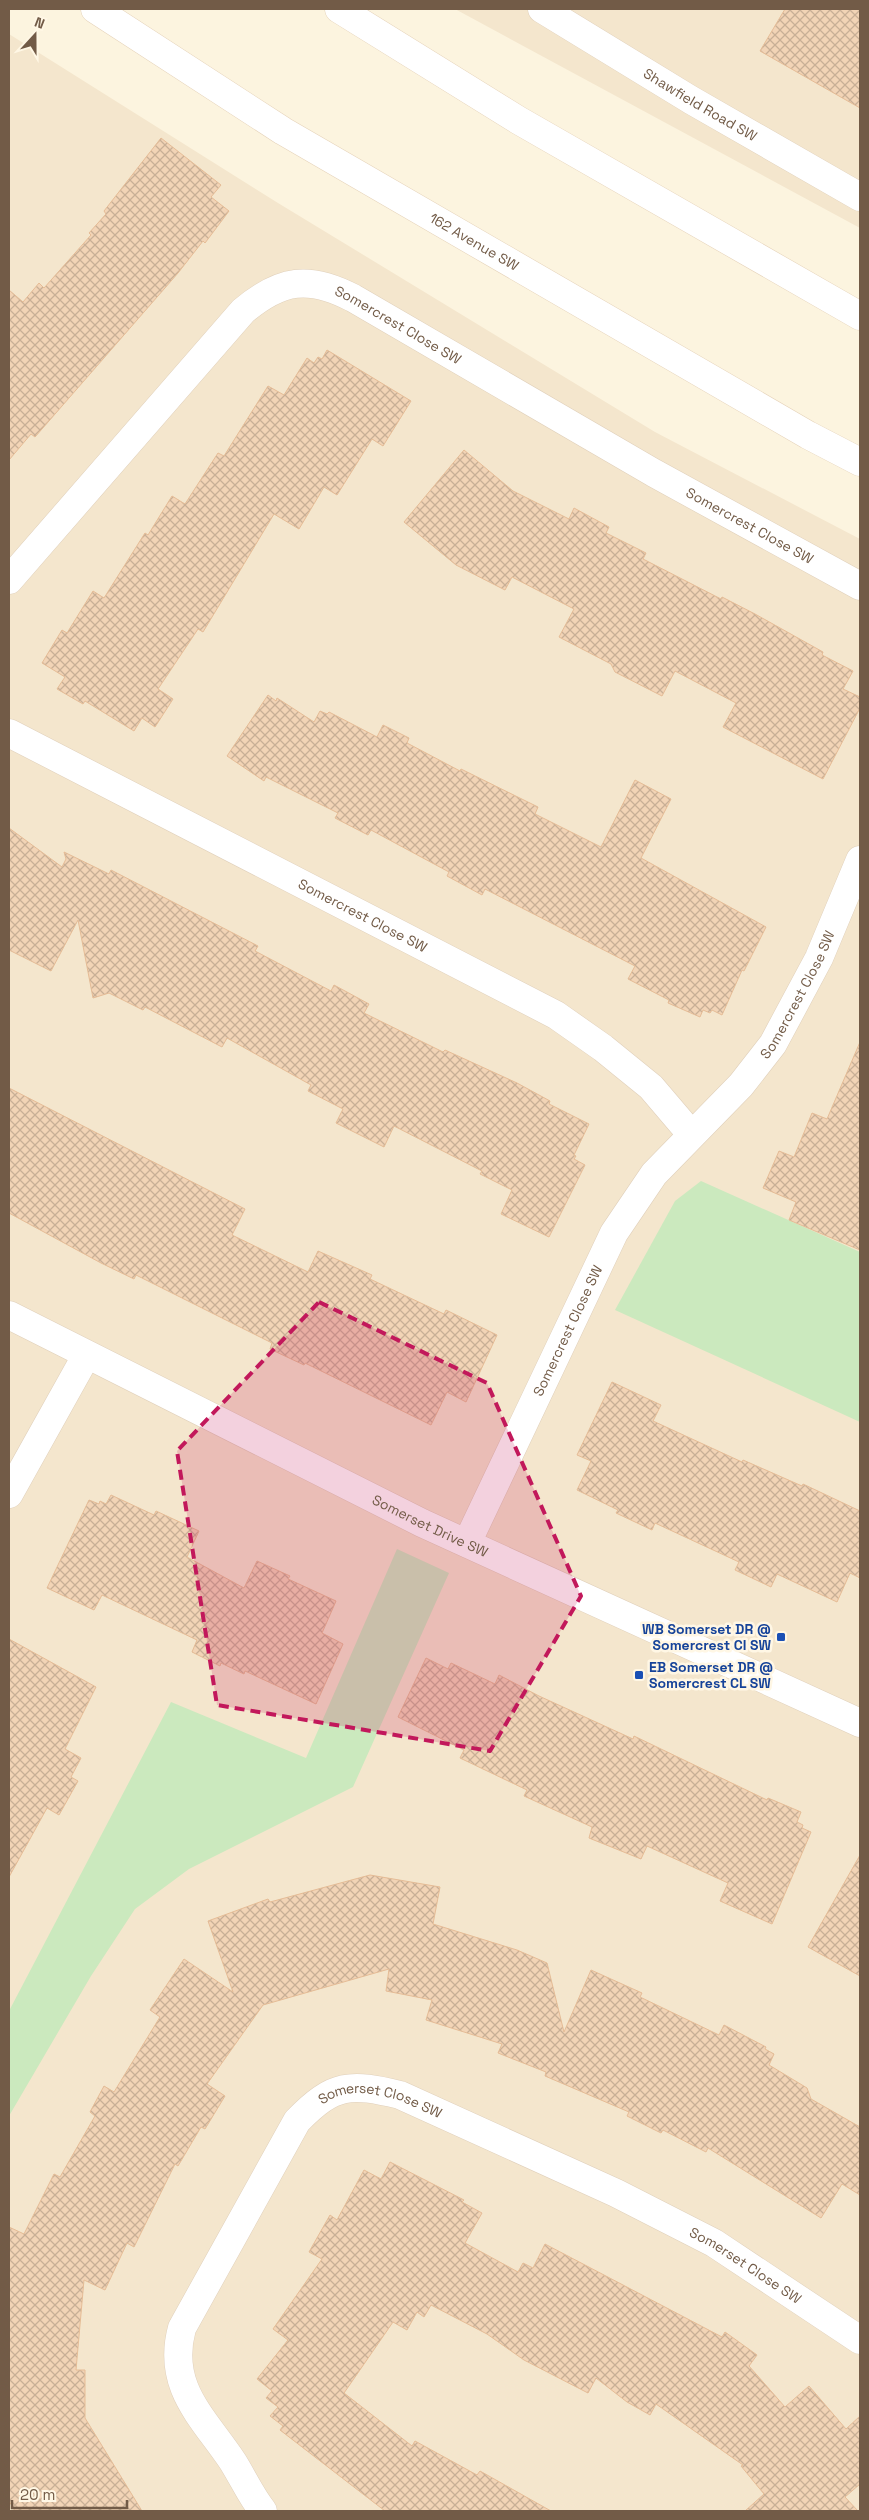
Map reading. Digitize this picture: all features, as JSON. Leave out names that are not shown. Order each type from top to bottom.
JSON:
[{"type":"street","name":"162 Avenue SW","points":[[95,9],[283,131],[808,434],[860,462]]},
{"type":"street","points":[[339,9],[518,120],[860,316]]},
{"type":"street","name":"Shawfield Road SW","points":[[542,9],[691,100],[860,197]]},
{"type":"street","name":"Somercrest Close SW","points":[[9,580],[243,311],[261,296],[277,287],[306,282],[333,287],[654,473],[860,586]]},
{"type":"street","name":"Somercrest Close SW","points":[[9,733],[556,1015],[604,1048],[651,1087],[691,1134]]},
{"type":"street","name":"Somercrest Close SW","points":[[466,1543],[614,1233],[654,1174],[691,1134],[741,1085],[773,1044],[819,958],[860,860]]},
{"type":"street","name":"Somerset Drive SW","points":[[9,1315],[86,1356],[422,1523],[860,1723]]},
{"type":"street","points":[[9,1494],[86,1356]]},
{"type":"street","name":"Somerset Close SW","points":[[263,2511],[233,2462],[192,2406],[181,2382],[177,2347],[182,2328],[297,2121],[318,2100],[346,2087],[372,2088],[400,2095],[616,2193],[714,2243],[860,2340]]},
{"type":"highlighted area","points":[[319,1302],[487,1383],[581,1596],[490,1751],[217,1705],[177,1451]]},
{"type":"shaded area","points":[[455,9],[860,9],[860,228]]},
{"type":"shaded area","points":[[9,34],[278,203],[655,432],[860,539],[860,2511],[9,2511]]},
{"type":"green space","points":[[701,1181],[860,1252],[860,1422],[615,1310],[675,1201]]},
{"type":"green space","points":[[397,1549],[449,1573],[353,1787],[189,1869],[135,1909],[91,1976],[9,2116],[9,2011],[171,1702],[306,1758]]},
{"type":"building","points":[[785,9],[860,9],[860,108],[760,51]]},
{"type":"building","points":[[161,138],[221,185],[211,197],[229,211],[205,243],[203,241],[178,273],[35,437],[31,434],[9,460],[9,290],[23,302],[39,283],[44,288],[91,235],[89,233],[106,214],[104,211]]},
{"type":"building","points":[[327,350],[411,401],[383,446],[372,439],[337,495],[324,487],[299,529],[274,514],[203,632],[198,629],[158,689],[173,699],[155,727],[142,718],[134,731],[85,701],[83,704],[57,689],[65,677],[42,663],[62,630],[67,633],[93,591],[104,598],[145,533],[148,535],[172,496],[185,504],[218,453],[224,456],[268,386],[284,395],[307,358],[314,363],[318,357],[322,359]]},
{"type":"building","points":[[464,450],[513,491],[569,519],[574,508],[609,527],[606,533],[646,553],[643,559],[721,599],[722,597],[755,614],[823,652],[822,655],[853,671],[843,689],[860,697],[860,708],[823,779],[723,727],[736,703],[675,671],[662,696],[615,672],[611,664],[559,637],[574,609],[512,577],[505,590],[456,565],[404,522]]},
{"type":"building","points":[[268,695],[276,701],[277,698],[314,722],[320,711],[327,714],[329,712],[377,737],[383,725],[409,738],[407,743],[460,771],[461,769],[538,807],[535,814],[601,847],[635,780],[671,799],[641,858],[766,927],[744,971],[742,970],[722,1015],[712,1010],[710,1013],[703,1010],[700,1017],[668,1003],[669,1000],[628,979],[635,966],[485,889],[482,895],[447,876],[449,872],[371,830],[368,835],[335,818],[338,813],[266,777],[264,781],[227,756]]},
{"type":"building","points":[[9,828],[62,867],[66,859],[64,852],[109,874],[111,870],[258,946],[255,951],[331,991],[334,985],[369,1004],[364,1013],[443,1052],[445,1050],[517,1083],[550,1101],[549,1104],[589,1124],[574,1155],[576,1156],[574,1159],[585,1165],[549,1237],[501,1214],[512,1190],[480,1174],[482,1171],[394,1126],[384,1147],[336,1123],[343,1109],[308,1091],[311,1085],[227,1038],[222,1047],[145,1007],[143,1010],[109,993],[93,998],[78,920],[51,971],[9,950]]},
{"type":"building","points":[[860,1042],[860,1250],[789,1220],[796,1202],[763,1188],[779,1151],[794,1157],[812,1113],[827,1119]]},
{"type":"building","points":[[9,1088],[245,1209],[232,1235],[308,1272],[318,1251],[372,1275],[370,1279],[444,1314],[446,1310],[497,1335],[466,1402],[447,1392],[431,1425],[305,1363],[304,1365],[270,1349],[272,1343],[136,1275],[134,1279],[101,1263],[9,1213]]},
{"type":"building","points":[[612,1382],[661,1405],[653,1421],[742,1462],[743,1460],[802,1486],[803,1484],[860,1511],[860,1578],[850,1573],[837,1602],[777,1574],[771,1587],[735,1570],[739,1562],[655,1523],[652,1530],[616,1513],[618,1510],[577,1490],[591,1461],[577,1455]]},
{"type":"building","points":[[111,1495],[154,1515],[156,1511],[199,1531],[187,1557],[244,1588],[257,1561],[290,1576],[288,1579],[336,1601],[322,1633],[343,1644],[316,1704],[245,1671],[244,1674],[221,1663],[220,1666],[192,1652],[197,1640],[102,1595],[94,1610],[47,1588],[89,1500],[99,1504],[100,1501],[106,1504]]},
{"type":"building","points":[[9,1639],[96,1687],[65,1749],[81,1758],[71,1777],[78,1781],[59,1815],[47,1808],[9,1877]]},
{"type":"building","points":[[426,1658],[448,1669],[451,1663],[495,1684],[499,1675],[539,1696],[633,1739],[634,1736],[767,1800],[768,1798],[801,1812],[797,1822],[803,1825],[802,1828],[811,1832],[772,1924],[720,1901],[728,1883],[647,1846],[641,1859],[589,1838],[592,1827],[524,1796],[527,1790],[460,1758],[464,1750],[398,1717]]},
{"type":"building","points":[[860,1855],[860,1976],[808,1947]]},
{"type":"building","points":[[370,1875],[440,1887],[433,1924],[517,1950],[547,1963],[564,2032],[591,1970],[642,1993],[640,1997],[719,2035],[724,2025],[766,2047],[765,2049],[774,2054],[769,2065],[807,2088],[811,2099],[860,2127],[860,2195],[842,2184],[821,2218],[708,2148],[706,2152],[663,2130],[661,2133],[627,2116],[629,2112],[545,2076],[546,2072],[498,2053],[502,2044],[426,2020],[432,2000],[386,1991],[389,1969],[263,2005],[207,2084],[225,2096],[205,2129],[201,2127],[178,2166],[175,2164],[134,2247],[127,2243],[105,2290],[84,2280],[76,2370],[85,2370],[85,2418],[142,2511],[15,2511],[9,2501],[9,2227],[24,2234],[54,2174],[60,2177],[95,2116],[90,2112],[104,2086],[114,2092],[160,2017],[150,2010],[184,1959],[233,1992],[208,1921],[268,1899],[270,1902]]},
{"type":"building","points":[[390,2162],[464,2200],[462,2202],[482,2213],[465,2243],[518,2272],[523,2263],[533,2268],[545,2244],[722,2337],[725,2332],[757,2355],[749,2366],[785,2407],[809,2386],[846,2429],[860,2416],[860,2484],[845,2497],[858,2511],[745,2511],[764,2494],[741,2466],[743,2465],[656,2404],[650,2415],[627,2402],[596,2378],[588,2393],[524,2360],[487,2334],[431,2305],[424,2317],[417,2312],[407,2330],[393,2322],[344,2393],[412,2446],[415,2441],[477,2475],[480,2471],[551,2511],[385,2511],[280,2430],[283,2426],[270,2416],[278,2407],[266,2398],[272,2391],[257,2379],[288,2340],[273,2329],[322,2259],[309,2252],[330,2215],[337,2220],[364,2170],[381,2179]]},
{"type":"place","name":"WB Somerset DR @ Somercrest CI SW","points":[[781,1637]]},
{"type":"place","name":"EB Somerset DR @ Somercrest CL SW","points":[[639,1675]]}]
